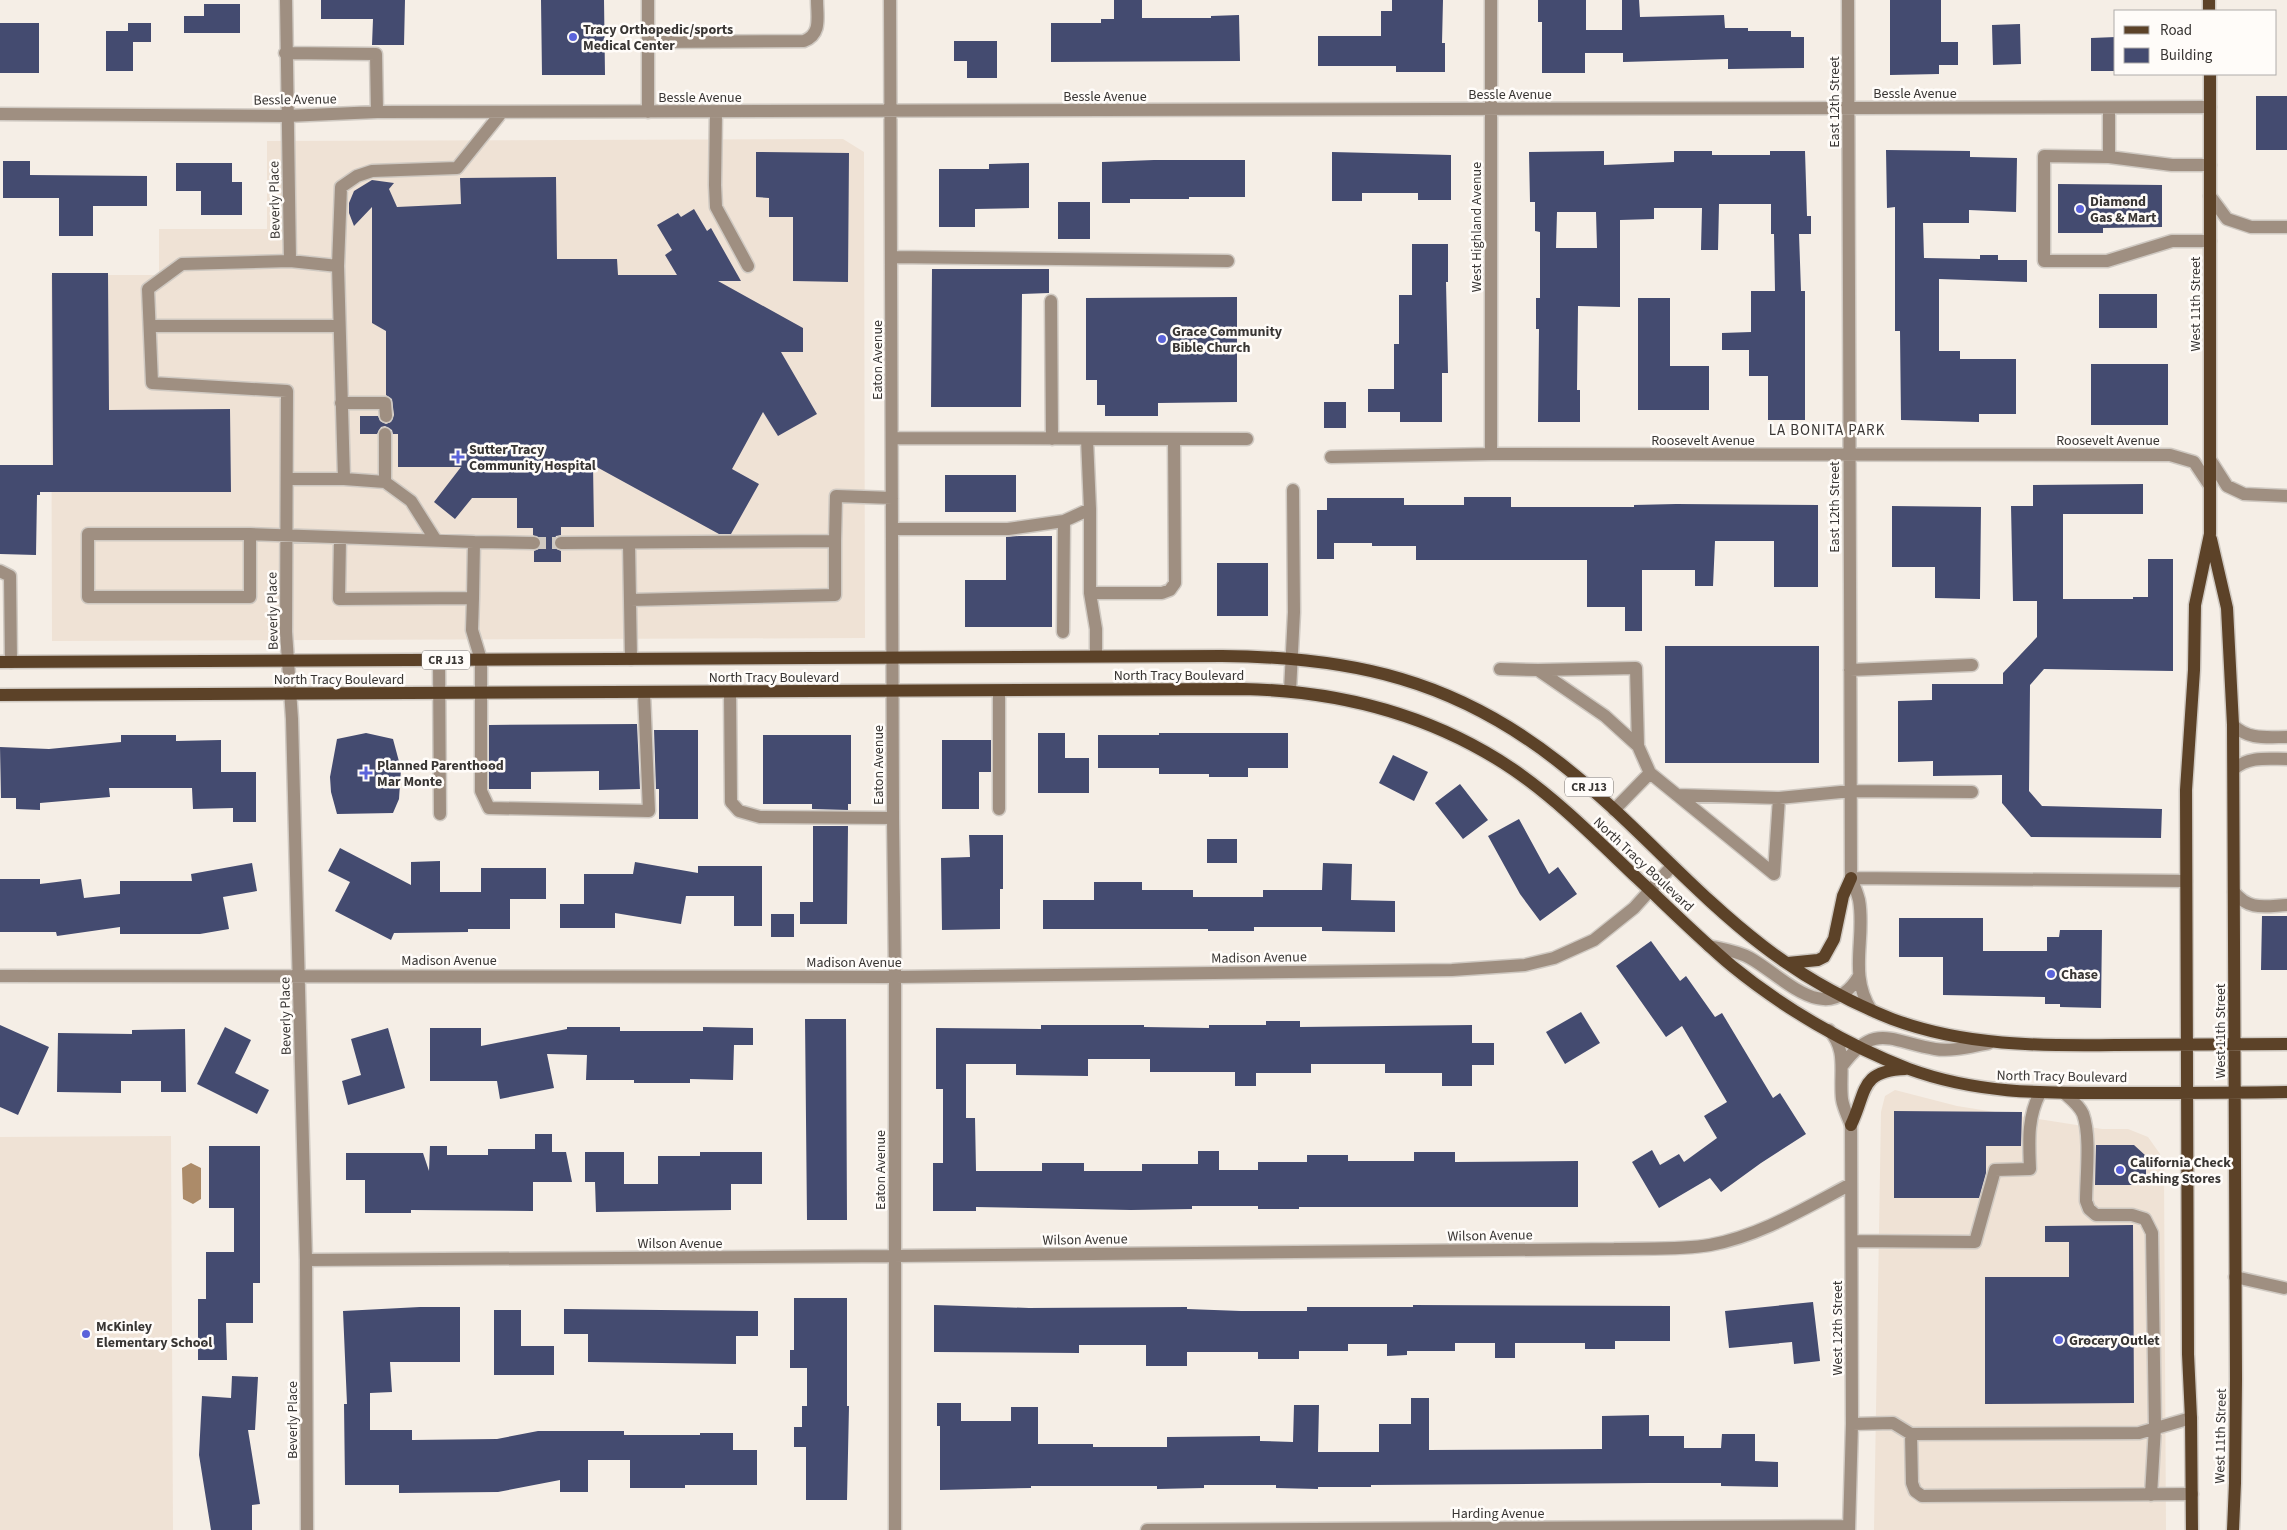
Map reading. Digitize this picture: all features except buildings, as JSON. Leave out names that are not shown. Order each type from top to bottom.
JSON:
[{"type":"main road","name":"West 11th Street","points":[[2192,1530],[2191,1418],[2188,1354],[2186,766],[2194,670],[2195,605],[2210,534],[2210,75]]},
{"type":"main road","name":"West 11th Street","points":[[2210,534],[2227,608],[2233,725],[2235,1045],[2235,1482],[2233,1530]]},
{"type":"main road","name":"North Tracy Boulevard","points":[[5,662],[1096,656],[1292,658],[1369,669],[1421,685],[1465,703],[1540,748],[1614,810],[1672,866],[1740,927],[1788,964],[1872,1010],[1918,1027],[1947,1035],[1994,1043],[2042,1045],[2287,1044]]},
{"type":"main road","name":"North Tracy Boulevard","points":[[0,695],[1243,690],[1290,691],[1334,697],[1385,709],[1435,727],[1489,754],[1547,796],[1709,946],[1758,986],[1861,1047],[1909,1069],[1970,1086],[1993,1090],[2040,1093],[2287,1092]]},
{"type":"main road","points":[[1788,964],[1808,962],[1824,957],[1834,939],[1843,896],[1851,878]]},
{"type":"main road","points":[[1851,1125],[1868,1081],[1877,1074],[1890,1070],[1909,1069]]},
{"type":"street","name":"Beverly Place","points":[[286,0],[290,261],[182,264],[148,289],[152,383],[287,391],[288,479],[285,536],[306,1260],[307,1530]]},
{"type":"street","points":[[648,0],[648,112]]},
{"type":"street","points":[[648,42],[804,41],[812,38],[817,29],[817,0]]},
{"type":"street","name":"Eaton Avenue","points":[[890,0],[895,977],[895,1530]]},
{"type":"street","name":"West Highland Avenue","points":[[1490,0],[1491,454]]},
{"type":"street","name":"East 12th Street","points":[[1848,0],[1851,878],[1859,902],[1859,976],[1861,992],[1872,1010]]},
{"type":"street","points":[[286,53],[376,54],[377,112]]},
{"type":"street","name":"Bessle Avenue","points":[[0,114],[287,116],[377,112],[2210,107]]},
{"type":"street","points":[[2109,157],[2110,108]]},
{"type":"street","points":[[344,479],[338,266],[341,187],[357,176],[372,171],[457,168],[502,112]]},
{"type":"street","points":[[716,112],[716,207],[748,266]]},
{"type":"street","points":[[2210,165],[2172,165],[2109,157],[2044,156],[2044,261],[2107,261],[2172,241],[2210,241]]},
{"type":"street","points":[[2210,196],[2227,219],[2251,227],[2287,227]]},
{"type":"street","points":[[892,257],[1228,260]]},
{"type":"street","points":[[290,261],[338,266]]},
{"type":"street","points":[[1051,302],[1052,439]]},
{"type":"street","points":[[150,326],[339,326]]},
{"type":"street","points":[[341,404],[385,404],[386,416]]},
{"type":"street","points":[[385,434],[385,482]]},
{"type":"street","points":[[893,438],[1247,439]]},
{"type":"street","points":[[1087,439],[1090,509],[1090,593],[1096,629],[1096,656]]},
{"type":"street","points":[[1090,593],[1162,593],[1170,590],[1175,583],[1174,440]]},
{"type":"street","name":"Roosevelt Avenue","points":[[1331,457],[1491,454],[2170,455],[2194,462],[2210,486]]},
{"type":"street","points":[[2211,461],[2227,486],[2244,494],[2287,496]]},
{"type":"street","points":[[288,479],[344,479],[385,482],[411,500],[435,539]]},
{"type":"street","points":[[1290,691],[1294,612],[1292,490]]},
{"type":"street","points":[[630,600],[835,595],[836,496],[892,498]]},
{"type":"street","points":[[892,529],[1008,529],[1064,521],[1090,509]]},
{"type":"street","points":[[1062,632],[1064,521]]},
{"type":"street","points":[[250,534],[250,597],[88,597],[88,534],[250,534],[534,543]]},
{"type":"street","points":[[340,538],[339,599],[473,598]]},
{"type":"street","points":[[561,544],[836,540]]},
{"type":"street","points":[[474,542],[472,630],[481,660],[481,791],[489,808],[649,811],[644,693]]},
{"type":"street","points":[[629,543],[631,659]]},
{"type":"street","points":[[0,571],[10,576],[5,662]]},
{"type":"street","points":[[439,660],[440,814]]},
{"type":"street","points":[[1850,670],[1972,665]]},
{"type":"street","points":[[1500,669],[1636,668],[1638,746],[1650,773],[1774,874],[1779,798]]},
{"type":"street","points":[[1538,670],[1605,716],[1638,746]]},
{"type":"street","points":[[999,691],[999,809]]},
{"type":"street","points":[[730,692],[731,802],[739,811],[760,817],[893,818]]},
{"type":"street","points":[[2233,725],[2241,733],[2252,737],[2287,737]]},
{"type":"street","points":[[2234,769],[2242,762],[2252,759],[2287,759]]},
{"type":"street","points":[[1614,810],[1650,773]]},
{"type":"street","points":[[1677,795],[1779,798],[1851,791],[1972,792]]},
{"type":"street","name":"Madison Avenue","points":[[0,976],[895,977],[1452,970],[1525,966],[1554,958],[1594,940],[1620,921],[1672,866]]},
{"type":"street","points":[[1851,878],[2186,881]]},
{"type":"street","points":[[2234,892],[2242,902],[2252,906],[2287,905]]},
{"type":"street","points":[[1709,946],[1750,958],[1786,983],[1816,999],[1828,1000],[1841,994],[1853,986],[1859,976]]},
{"type":"street","points":[[1829,1029],[1838,1042],[1842,1066],[1842,1099],[1851,1125]]},
{"type":"street","points":[[1842,1066],[1849,1057],[1870,1040],[1888,1037],[1942,1050],[1994,1043]]},
{"type":"street","points":[[1852,1241],[1975,1242],[1995,1170],[2030,1168],[2029,1122],[2032,1107],[2040,1093]]},
{"type":"street","points":[[2064,1093],[2076,1104],[2083,1115],[2086,1135],[2086,1200],[2089,1210],[2096,1215],[2132,1215],[2145,1219],[2152,1232],[2155,1427],[2151,1495]]},
{"type":"street","name":"West 12th Street","points":[[1849,1528],[1852,1424],[1851,1125]]},
{"type":"street","name":"Wilson Avenue","points":[[306,1260],[1614,1249],[1710,1245],[1742,1236],[1782,1220],[1851,1184]]},
{"type":"street","points":[[2235,1277],[2284,1288]]},
{"type":"street","points":[[1852,1424],[1892,1424],[1911,1434],[2139,1433],[2191,1418]]},
{"type":"street","points":[[1911,1434],[1912,1482],[1915,1492],[1922,1496],[2192,1494]]},
{"type":"street","name":"Harding Avenue","points":[[1147,1530],[1849,1528]]},
{"type":"shaded area","name":"Sutter Tracy Community Hospital","points":[[843,139],[864,152],[865,638],[52,641],[51,275],[159,275],[159,229],[267,229],[267,141]]},
{"type":"shaded area","points":[[1895,1090],[1957,1106],[2102,1129],[2128,1129],[2148,1137],[2160,1154],[2164,1171],[2166,1530],[1874,1530],[1881,1112],[1885,1096]]},
{"type":"shaded area","name":"McKinley Elementary School","points":[[171,1136],[173,1530],[0,1530],[0,1137]]},
{"type":"shaded area","points":[[191,1163],[201,1168],[201,1199],[193,1204],[183,1199],[182,1168]]},
{"type":"tunnel","points":[[534,543],[561,543]]},
{"type":"place","name":"Tracy Orthopedic/sports Medical Center","points":[[573,37]]},
{"type":"place","name":"Diamond Gas & Mart","points":[[2080,209]]},
{"type":"place","name":"Grace Community Bible Church","points":[[1162,339]]},
{"type":"place","name":"Sutter Tracy Community Hospital","points":[[458,457]]},
{"type":"place","name":"Planned Parenthood Mar Monte","points":[[366,773]]},
{"type":"place","name":"Chase","points":[[2051,974]]},
{"type":"place","name":"California Check Cashing Stores","points":[[2120,1170]]},
{"type":"place","name":"McKinley Elementary School","points":[[86,1334]]},
{"type":"place","name":"Grocery Outlet","points":[[2059,1340]]},
{"type":"district","name":"LA BONITA PARK","points":[[1827,430]]}]
